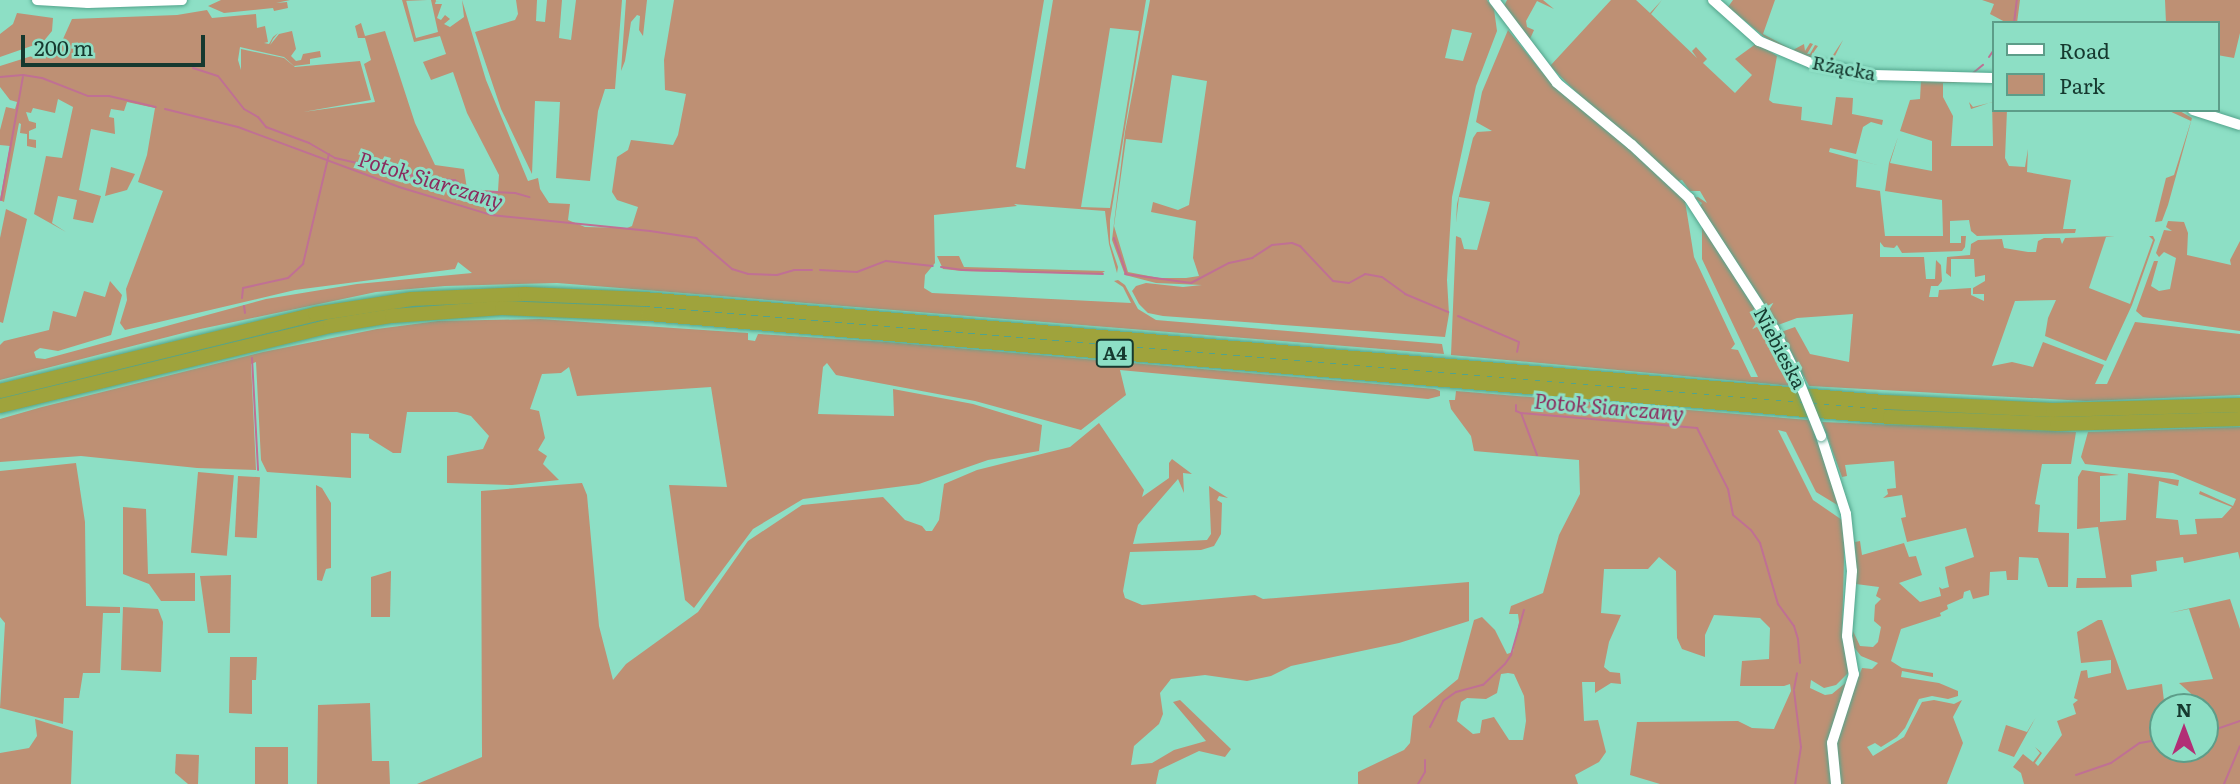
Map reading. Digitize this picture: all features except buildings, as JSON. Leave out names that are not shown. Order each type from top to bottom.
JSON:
[{"type":"highway","name":"A4","points":[[0,391],[315,314],[422,298],[525,294],[644,299],[1884,402],[2066,410],[2240,405]]},
{"type":"highway","name":"A4","points":[[0,406],[321,328],[414,314],[502,309],[648,314],[1917,418],[2057,424],[2240,419]]},
{"type":"street","points":[[37,0],[182,0]]},
{"type":"street","name":"Niebieska","points":[[1494,0],[1557,83],[1632,145],[1689,198],[1774,329],[1796,374],[1821,436],[1846,514],[1852,571],[1847,636],[1854,674],[1832,743],[1836,784]]},
{"type":"street","name":"Rżącka","points":[[1713,0],[1759,41],[1811,63],[1883,76],[1992,78]]},
{"type":"street","points":[[2198,112],[2240,125]]},
{"type":"green space","points":[[221,0],[290,0],[276,3],[287,2],[288,8],[274,11],[273,8],[224,13],[208,6]]},
{"type":"green space","points":[[402,0],[406,0],[416,38],[438,32],[431,0],[436,0],[435,4],[442,4],[437,18],[441,20],[445,15],[450,19],[444,24],[450,27],[464,17],[462,0],[486,80],[528,181],[538,178],[540,189],[549,203],[570,204],[568,220],[585,227],[627,228],[632,226],[638,207],[617,200],[612,192],[617,157],[628,150],[631,140],[673,145],[678,135],[686,94],[665,90],[664,60],[674,0],[1044,0],[1016,167],[1025,169],[1053,0],[1146,0],[1110,220],[1110,243],[1118,267],[1117,273],[1109,244],[1105,211],[1014,204],[1017,206],[934,215],[935,263],[925,275],[924,288],[932,293],[1131,303],[1123,287],[1114,281],[1118,280],[1125,285],[1138,309],[1156,320],[1442,344],[1444,354],[557,283],[445,286],[376,292],[191,331],[0,380],[0,345],[4,341],[49,330],[53,311],[76,317],[84,291],[105,297],[110,281],[122,295],[111,335],[58,351],[40,348],[34,352],[36,358],[45,359],[266,299],[357,284],[472,273],[458,262],[455,269],[295,290],[125,330],[120,323],[127,300],[126,289],[163,191],[138,182],[147,155],[155,108],[127,102],[124,111],[111,109],[109,117],[114,118],[115,134],[91,129],[79,190],[101,196],[93,223],[73,219],[77,200],[58,196],[52,223],[66,232],[34,214],[46,156],[62,158],[73,107],[58,99],[55,113],[33,108],[31,113],[26,112],[29,121],[36,123],[36,128],[29,131],[29,139],[36,140],[36,148],[27,146],[27,134],[20,133],[19,123],[4,202],[0,200],[10,146],[0,145],[0,130],[6,107],[15,109],[17,102],[10,100],[0,87],[0,66],[54,49],[63,39],[72,19],[177,15],[207,10],[212,18],[256,14],[257,28],[265,26],[268,42],[264,43],[269,44],[278,33],[270,45],[279,34],[292,31],[296,49],[291,56],[296,61],[301,60],[303,54],[320,51],[321,57],[310,59],[310,64],[294,66],[284,57],[240,47],[238,60],[241,70],[241,49],[284,58],[295,67],[360,61],[371,100],[303,112],[375,102],[364,64],[371,60],[365,38],[358,38],[355,26],[361,23],[365,36],[385,31],[415,123],[435,165],[464,169],[467,189],[498,191],[499,175],[467,113],[453,72],[431,80],[423,62],[446,54],[440,36],[414,42]],"holes":[[[1110,28],[1139,31],[1110,208],[1081,207]]]},
{"type":"green space","points":[[516,0],[537,0],[536,21],[545,22],[547,0],[562,0],[559,38],[571,40],[576,0],[622,0],[615,89],[605,89],[598,111],[590,181],[556,178],[560,102],[535,101],[532,174],[501,109],[475,32],[515,20],[518,14]]},
{"type":"green space","points":[[626,0],[647,0],[643,36],[639,30],[640,16],[637,15],[631,22],[621,71]]},
{"type":"green space","points":[[1150,0],[1487,0],[1494,9],[1497,31],[1476,86],[1452,197],[1447,280],[1449,314],[1445,337],[1148,313],[1132,291],[1136,286],[1146,283],[1183,287],[1202,285],[1156,283],[1125,275],[1112,240],[1125,132]],"holes":[[[1452,29],[1472,33],[1463,61],[1445,58]],[[1172,75],[1207,81],[1189,205],[1178,210],[1153,202],[1151,212],[1196,221],[1193,258],[1199,276],[1186,278],[1159,278],[1128,272],[1114,226],[1126,139],[1162,143]]]},
{"type":"green space","points":[[1507,0],[1543,0],[1554,9],[1537,1],[1526,21],[1527,27],[1534,30],[1530,39],[1504,6]]},
{"type":"green space","points":[[1611,0],[1636,0],[1650,13],[1662,0],[1651,14],[1697,58],[1692,51],[1696,47],[1707,59],[1703,63],[1735,93],[1752,75],[1735,59],[1757,43],[1777,56],[1769,100],[1773,103],[1802,107],[1801,120],[1832,125],[1836,97],[1853,98],[1852,114],[1883,120],[1882,125],[1871,122],[1863,127],[1856,154],[1830,148],[1829,152],[1881,166],[1858,160],[1856,187],[1880,191],[1885,236],[1943,236],[1942,200],[1885,191],[1889,163],[1898,137],[1890,163],[1932,171],[1932,141],[1900,131],[1910,100],[1920,99],[1921,81],[1970,82],[1943,83],[1943,97],[1953,116],[1951,146],[1993,146],[1992,112],[2007,112],[2005,158],[2009,166],[2025,167],[2028,149],[2027,172],[2071,180],[2063,229],[2076,229],[2075,233],[1977,236],[1971,231],[1969,220],[1950,221],[1950,243],[1961,243],[1961,236],[1966,236],[1962,251],[1902,253],[1897,245],[1894,248],[1884,247],[1880,242],[1880,257],[1924,257],[1926,279],[1935,279],[1936,260],[1941,265],[1942,281],[1938,286],[1931,286],[1929,297],[1938,297],[1939,290],[1971,288],[1971,295],[1984,301],[1984,294],[1973,294],[1973,288],[1985,281],[1985,275],[1975,277],[1974,259],[1951,259],[1951,277],[1946,273],[1947,257],[1970,255],[1971,244],[1978,240],[2002,239],[2004,248],[2036,252],[2038,241],[2044,238],[2060,238],[2062,244],[2065,238],[2115,236],[2106,237],[2089,288],[2130,304],[2153,240],[2149,236],[2153,236],[2155,240],[2132,305],[2106,361],[2045,336],[2048,318],[2056,300],[2015,301],[1992,366],[2012,362],[2033,367],[2043,342],[2104,365],[2095,384],[2107,384],[2135,322],[2240,334],[2240,395],[2086,401],[1809,386],[1781,332],[1795,327],[1810,354],[1849,362],[1853,314],[1797,318],[1778,325],[1700,206],[1702,203],[1694,198],[1698,197],[1707,203],[1700,191],[1690,191],[1682,180],[1678,181],[1596,112],[1550,66]]},
{"type":"green space","points":[[1733,0],[1775,0],[1763,34],[1793,50],[1804,44],[1805,51],[1810,43],[1813,44],[1807,54],[1810,54],[1815,45],[1818,46],[1811,56],[1829,61],[1843,40],[1832,62],[1802,55],[1767,39],[1728,7]]},
{"type":"green space","points":[[1982,0],[2020,0],[2017,21],[2003,21],[1990,14],[1994,4]]},
{"type":"green space","points":[[2165,0],[2240,0],[2240,33],[2234,58],[2219,55],[2219,21],[2166,21]]},
{"type":"green space","points":[[17,13],[53,18],[52,31],[43,42],[0,57],[0,34],[13,24]]},
{"type":"green space","points":[[1508,30],[1542,72],[1649,165],[1685,201],[1694,257],[1735,344],[1731,349],[1738,350],[1751,377],[1758,377],[1702,259],[1702,225],[1769,332],[1790,370],[1787,372],[1793,386],[1451,355],[1456,236],[1461,238],[1464,249],[1477,250],[1490,202],[1459,197],[1456,223],[1457,204],[1473,138],[1477,132],[1492,131],[1476,122],[1482,92]]},
{"type":"green space","points":[[2171,112],[2182,112],[2192,118],[2168,205],[2162,221],[2155,222],[2166,178],[2174,175],[2191,121]]},
{"type":"green space","points":[[111,167],[135,174],[127,190],[105,196]]},
{"type":"green space","points":[[6,209],[27,219],[3,323],[0,322],[0,238]]},
{"type":"green space","points":[[2168,221],[2184,222],[2188,233],[2187,255],[2231,265],[2230,260],[2240,241],[2240,331],[2143,317],[2136,311],[2154,261],[2158,261],[2151,286],[2159,291],[2170,289],[2176,258],[2164,252],[2159,257],[2156,253],[2164,230],[2172,231],[2166,227]]},
{"type":"green space","points":[[937,256],[959,256],[964,267],[1105,271],[1101,274],[962,271],[943,269]]},
{"type":"green space","points":[[540,319],[748,333],[748,340],[755,341],[758,334],[887,342],[1435,389],[1440,391],[1440,396],[1428,399],[1120,370],[1126,395],[1081,430],[975,401],[836,375],[827,363],[823,367],[818,414],[894,416],[893,389],[973,404],[1042,425],[1039,451],[988,460],[919,484],[803,499],[753,529],[694,608],[685,600],[669,485],[727,487],[711,387],[577,396],[569,367],[561,373],[542,374],[530,409],[539,411],[545,438],[538,450],[547,456],[543,464],[559,480],[512,485],[447,483],[447,456],[483,449],[489,436],[471,416],[457,412],[407,412],[401,453],[393,453],[369,438],[369,434],[351,433],[351,478],[267,472],[261,460],[256,362],[251,364],[256,470],[197,468],[81,456],[0,462],[0,419],[42,407],[263,352],[377,329],[438,321]]},
{"type":"green space","points":[[1456,391],[1809,420],[1839,496],[1839,506],[1816,492],[1786,432],[1778,430],[1813,500],[1845,522],[1842,637],[1849,672],[1836,685],[1824,688],[1811,680],[1810,688],[1825,695],[1832,694],[1849,680],[1828,743],[1832,784],[1660,784],[1630,775],[1637,722],[1738,721],[1752,728],[1774,729],[1791,691],[1790,684],[1740,686],[1742,661],[1769,659],[1770,628],[1760,618],[1714,615],[1705,635],[1705,657],[1682,649],[1677,638],[1676,571],[1659,557],[1648,569],[1604,569],[1601,613],[1621,615],[1609,642],[1604,667],[1610,672],[1620,673],[1621,684],[1611,683],[1595,693],[1595,682],[1582,682],[1584,721],[1598,720],[1606,752],[1599,762],[1575,775],[1578,784],[1358,784],[1358,772],[1404,750],[1410,743],[1413,716],[1458,679],[1474,620],[1482,617],[1495,630],[1507,654],[1513,652],[1519,622],[1518,614],[1509,614],[1511,606],[1543,593],[1559,535],[1580,494],[1579,460],[1474,451],[1471,436],[1451,409],[1449,400],[1455,400]],"holes":[[[1501,674],[1514,674],[1524,696],[1526,721],[1523,740],[1509,740],[1494,717],[1482,720],[1480,733],[1473,734],[1457,721],[1461,702],[1467,698],[1486,699],[1497,693]]]},
{"type":"green space","points":[[1822,422],[2076,432],[2071,464],[2042,464],[2035,504],[2040,505],[2038,532],[2069,533],[2068,587],[2048,587],[2038,558],[2019,557],[2018,580],[2007,580],[2006,571],[1990,572],[1989,595],[1973,599],[1970,590],[1964,592],[1963,598],[1947,605],[1948,609],[1940,613],[1941,616],[1901,629],[1891,661],[1902,668],[1933,673],[1933,677],[1902,671],[1901,677],[1939,683],[1958,691],[1958,696],[1948,699],[1932,696],[1919,699],[1905,728],[1897,737],[1881,747],[1875,743],[1867,747],[1873,756],[1904,737],[1922,702],[1934,700],[1954,704],[1962,700],[1953,717],[1963,743],[1947,784],[1839,784],[1836,749],[1838,731],[1862,668],[1872,669],[1878,663],[1861,656],[1853,646],[1853,631],[1860,646],[1873,647],[1878,642],[1881,627],[1874,621],[1875,605],[1881,599],[1876,596],[1879,587],[1856,584],[1855,542],[1860,541],[1862,555],[1904,543],[1909,557],[1916,556],[1922,575],[1899,583],[1920,602],[1941,596],[1939,587],[1949,587],[1945,567],[1974,557],[1966,528],[1907,542],[1901,518],[1906,517],[1902,495],[1883,498],[1888,494],[1887,489],[1896,488],[1894,461],[1845,465],[1847,476],[1842,477]]},
{"type":"green space","points":[[1099,423],[1144,490],[1142,497],[1169,478],[1169,463],[1172,459],[1192,474],[1183,473],[1184,493],[1178,479],[1138,525],[1133,544],[1207,540],[1211,534],[1209,486],[1228,498],[1219,496],[1217,500],[1222,503],[1221,534],[1214,546],[1201,550],[1130,552],[1123,591],[1125,598],[1142,605],[1255,595],[1263,599],[1469,582],[1469,621],[1399,643],[1291,666],[1271,676],[1247,681],[1205,675],[1171,679],[1160,693],[1163,714],[1159,724],[1134,746],[1131,765],[1152,763],[1174,750],[1206,741],[1173,702],[1180,700],[1231,749],[1225,757],[1199,751],[1159,770],[1156,784],[417,784],[482,757],[481,491],[582,483],[587,495],[599,626],[613,680],[626,664],[698,612],[748,541],[802,505],[883,497],[905,520],[922,526],[926,531],[932,531],[939,520],[944,484],[977,470],[1070,447]]},
{"type":"green space","points":[[2240,427],[2240,560],[2238,552],[2184,563],[2183,557],[2156,561],[2157,571],[2131,575],[2132,587],[2076,588],[2077,578],[2106,578],[2098,527],[2077,529],[2078,477],[2082,470],[2119,475],[2100,476],[2100,522],[2126,520],[2128,473],[2179,480],[2178,486],[2159,481],[2156,518],[2178,520],[2180,535],[2197,534],[2195,519],[2222,518],[2232,507],[2199,494],[2200,491],[2233,506],[2236,499],[2173,473],[2085,464],[2081,457],[2088,432]]},
{"type":"green space","points":[[76,463],[85,522],[86,606],[120,607],[120,613],[103,613],[100,673],[83,673],[79,698],[64,698],[63,724],[0,708],[5,623],[0,617],[0,471]]},
{"type":"green space","points":[[198,472],[234,475],[227,556],[191,553]]},
{"type":"green space","points":[[238,476],[260,477],[257,538],[235,537]]},
{"type":"green space","points":[[316,485],[322,488],[331,503],[331,568],[326,569],[322,581],[317,580]]},
{"type":"green space","points":[[123,507],[146,509],[148,574],[195,573],[195,601],[161,601],[149,584],[123,574]]},
{"type":"green space","points":[[391,571],[390,617],[371,617],[371,577]]},
{"type":"green space","points":[[231,575],[230,633],[208,633],[200,576]]},
{"type":"green space","points":[[2230,599],[2240,629],[2240,784],[2024,784],[2021,773],[2013,767],[2023,754],[2033,762],[2040,753],[2035,747],[2042,753],[2035,763],[2038,766],[2062,735],[2057,721],[2076,714],[2073,704],[2078,700],[2074,698],[2081,671],[2087,670],[2088,678],[2111,673],[2111,660],[2081,663],[2077,632],[2098,620],[2102,620],[2127,690],[2162,684],[2163,693],[2149,693],[2149,763],[2219,763],[2219,693],[2190,693],[2179,683],[2213,679],[2189,609],[2169,613]]},
{"type":"green space","points":[[123,607],[158,609],[163,622],[161,672],[121,670]]},
{"type":"green space","points":[[230,657],[257,657],[256,680],[252,680],[252,714],[229,713]]},
{"type":"green space","points":[[370,703],[372,761],[389,761],[390,784],[317,784],[318,705]]},
{"type":"green space","points":[[2036,717],[2014,757],[1998,751],[2006,725],[2027,732]]},
{"type":"green space","points":[[35,719],[73,731],[71,784],[0,784],[0,753],[29,748],[37,736]]},
{"type":"green space","points":[[255,747],[288,747],[288,784],[255,784]]},
{"type":"green space","points":[[176,754],[199,755],[198,784],[188,784],[175,773]]},
{"type":"waterway","points":[[2014,21],[2017,0]]},
{"type":"waterway","points":[[1989,57],[1992,52]]},
{"type":"waterway","points":[[1973,73],[1983,65]]},
{"type":"waterway","points":[[193,68],[218,76],[244,109],[258,117],[266,127],[309,143],[335,158],[419,177],[455,180],[468,191],[515,193],[529,197]]},
{"type":"waterway","name":"Potok Siarczany","points":[[0,77],[23,75],[42,78],[88,96],[109,96],[156,107]]},
{"type":"waterway","points":[[1,200],[23,77]]},
{"type":"waterway","name":"Potok Siarczany","points":[[165,109],[238,127],[399,187],[491,215],[696,238],[732,269],[748,274],[777,275],[794,270],[812,270]]},
{"type":"waterway","points":[[242,298],[243,288],[288,278],[303,264],[329,154]]},
{"type":"waterway","points":[[1114,238],[1126,273]]},
{"type":"waterway","name":"Potok Siarczany","points":[[1125,274],[1191,283],[1229,263],[1252,258],[1272,245],[1292,243],[1300,246],[1333,281],[1349,283],[1365,274],[1382,277],[1405,294],[1448,312]]},
{"type":"waterway","name":"Potok Siarczany","points":[[820,270],[857,272],[886,261],[933,266]]},
{"type":"waterway","name":"Potok Siarczany","points":[[941,267],[1103,274]]},
{"type":"waterway","points":[[244,306],[245,313]]},
{"type":"waterway","points":[[1458,316],[1519,342],[1517,352]]},
{"type":"waterway","points":[[252,358],[258,470]]},
{"type":"waterway","name":"Potok Siarczany","points":[[1516,405],[1516,411],[1521,413],[1697,428],[1728,489],[1733,515],[1751,530],[1760,543],[1778,604],[1794,626],[1800,663]]},
{"type":"waterway","points":[[1521,413],[1537,455]]},
{"type":"waterway","points":[[1430,727],[1443,701],[1456,692],[1483,685],[1505,664],[1511,655],[1524,610]]},
{"type":"waterway","name":"Potok Siarczany","points":[[1794,689],[1797,673]]},
{"type":"waterway","name":"Potok Siarczany","points":[[1794,691],[1801,747],[1795,784]]},
{"type":"waterway","points":[[2219,728],[2240,721]]},
{"type":"waterway","points":[[2076,775],[2111,763],[2140,743],[2149,741]]},
{"type":"waterway","points":[[2224,784],[2240,746]]},
{"type":"waterway","points":[[1418,784],[1425,772],[1425,760]]}]
